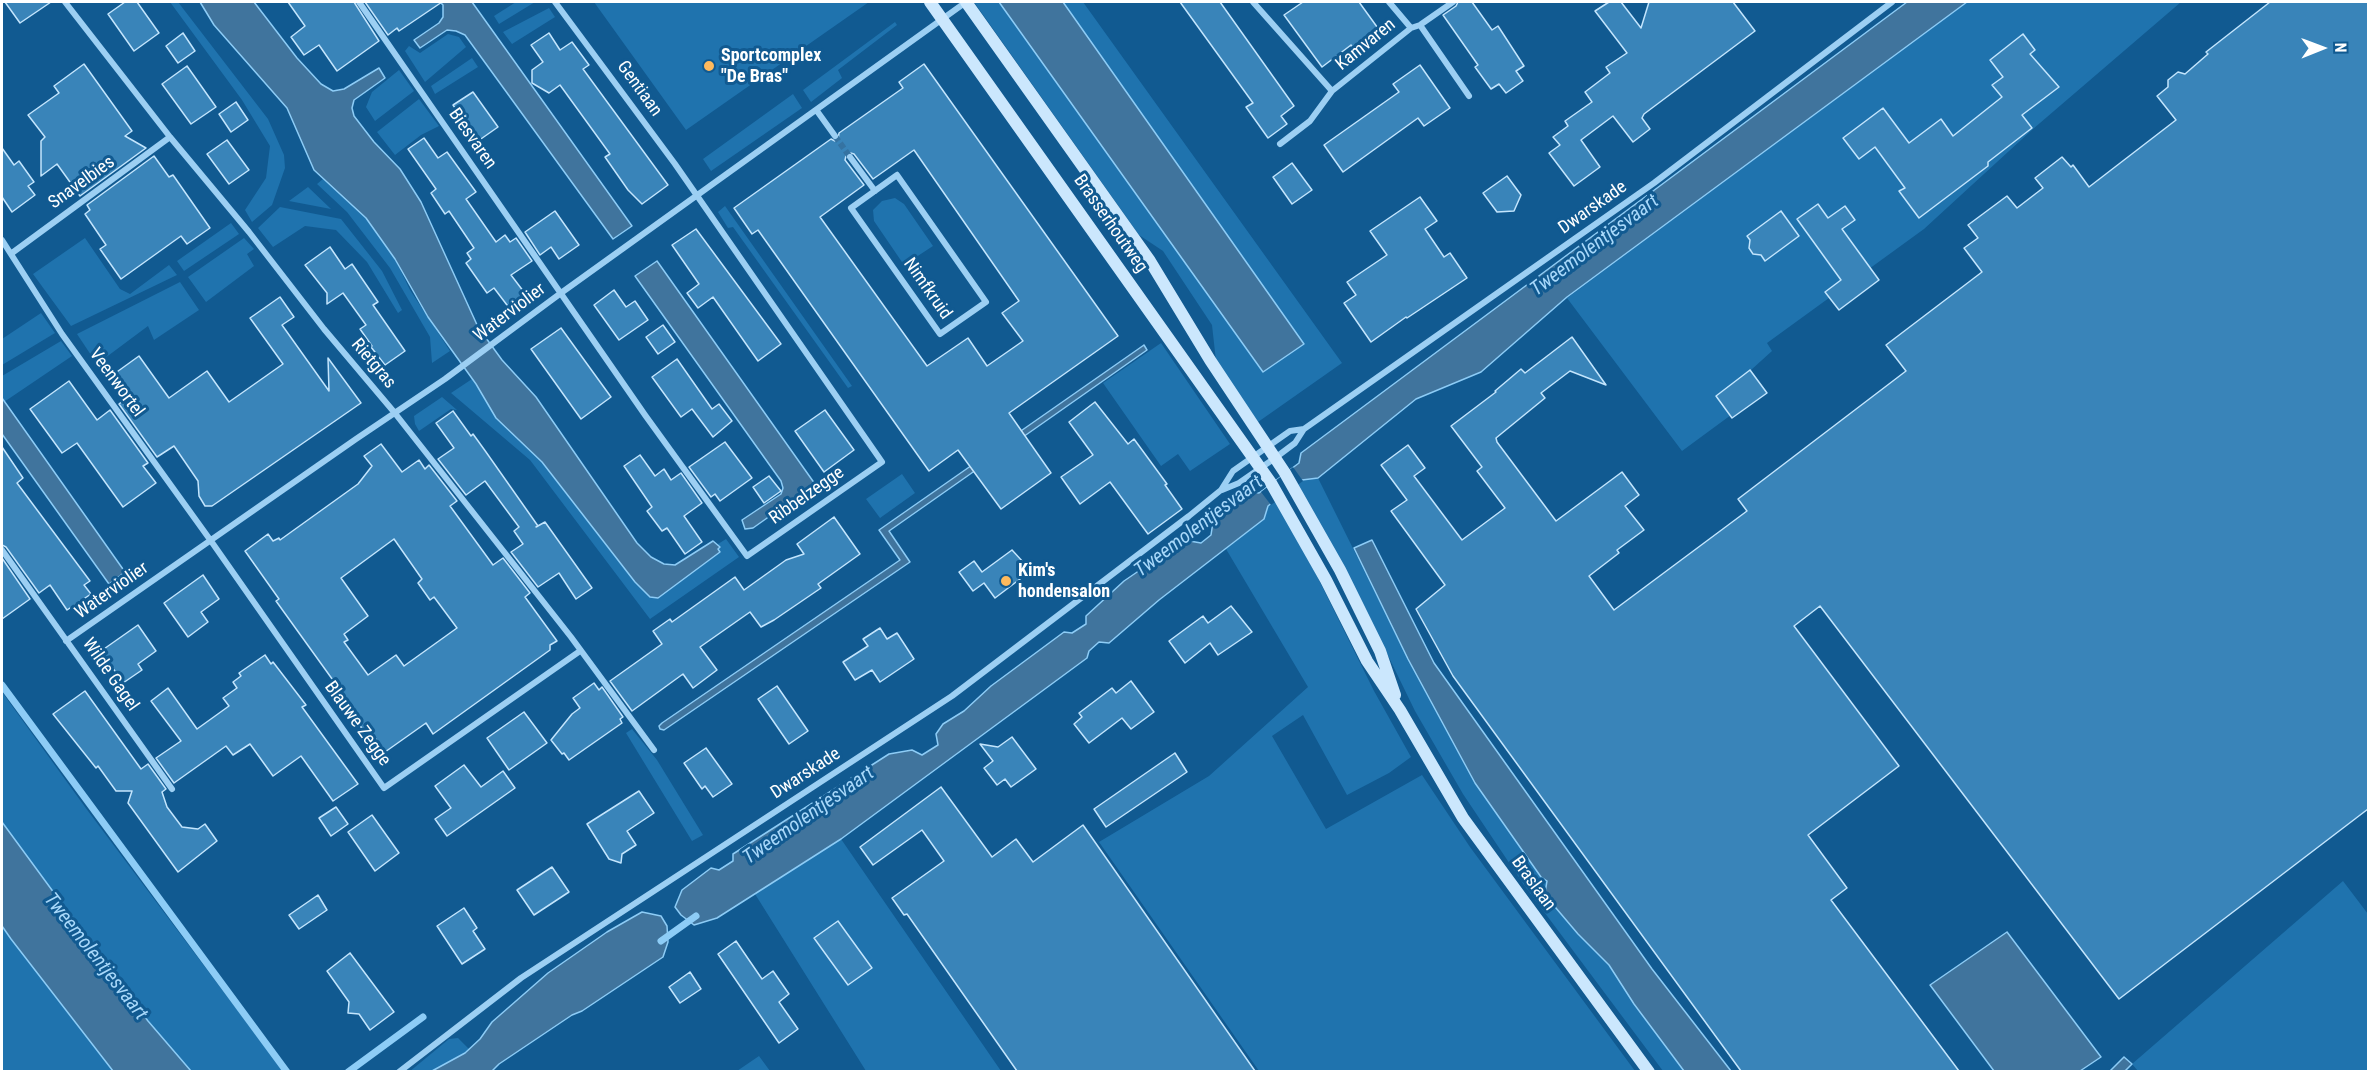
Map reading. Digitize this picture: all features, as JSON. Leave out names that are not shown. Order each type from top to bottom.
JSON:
[{"type":"main road","name":"Brasserhoutweg","points":[[930,2],[1261,468]]},
{"type":"main road","name":"Brasserhoutweg","points":[[966,2],[1150,261],[1210,360],[1275,458]]},
{"type":"main road","name":"Braslaan","points":[[1275,458],[1294,487],[1340,570],[1380,651],[1400,710]]},
{"type":"main road","name":"Braslaan","points":[[1261,468],[1326,580],[1367,661],[1400,710],[1463,818],[1649,1071]]},
{"type":"street","name":"Rietgras","points":[[65,2],[324,329],[394,412],[654,750]]},
{"type":"street","name":"Biesvaren","points":[[359,2],[561,293]]},
{"type":"street","name":"Gentiaan","points":[[555,2],[697,196]]},
{"type":"street","name":"Waterviolier","points":[[66,641],[394,412],[445,379],[966,2]]},
{"type":"street","name":"Kamvaren","points":[[1253,2],[1332,91]]},
{"type":"street","points":[[1389,2],[1411,27]]},
{"type":"street","name":"Kamvaren","points":[[1280,144],[1310,121],[1332,91],[1411,27],[1420,25],[1453,2]]},
{"type":"street","name":"Dwarskade","points":[[399,1071],[521,978],[952,696],[1221,490],[1239,483],[1261,468],[1295,443],[1304,429],[1654,183],[1892,2]]},
{"type":"street","name":"Kamvaren","points":[[1420,25],[1469,96]]},
{"type":"street","points":[[817,111],[835,136]]},
{"type":"street","name":"Snavelbies","points":[[12,253],[170,137]]},
{"type":"street","points":[[850,157],[874,191]]},
{"type":"street","name":"Nimfkruid","points":[[897,176],[986,302],[940,334],[851,208],[874,191],[897,176]]},
{"type":"street","name":"Ribbelzegge","points":[[561,293],[747,556],[882,462],[697,196]]},
{"type":"street","name":"Veenwortel","points":[[2,240],[62,334],[211,541]]},
{"type":"street","name":"Dwarskade","points":[[1221,490],[1233,471],[1252,457],[1290,431],[1304,429]]},
{"type":"street","name":"Blauwe Zegge","points":[[211,541],[384,788],[580,651]]},
{"type":"street","name":"Wilde Gagel","points":[[2,550],[172,789]]},
{"type":"shaded area","points":[[170,2],[178,2],[268,119],[284,155],[285,168],[272,205],[252,222],[245,210],[266,178],[270,146],[242,100]]},
{"type":"shaded area","points":[[516,2],[535,2],[499,24],[494,16]]},
{"type":"shaded area","name":"Sportcomplex \"De Bras\"","points":[[594,2],[869,2],[686,130]]},
{"type":"shaded area","points":[[974,2],[999,2],[1263,371],[1304,344],[1063,2],[1083,2],[1342,363],[1258,422],[1216,361],[1212,325],[1163,251],[1139,235]]},
{"type":"shaded area","points":[[1967,2],[2181,2],[2033,129],[1924,229],[1767,343],[1772,351],[1751,370],[1765,390],[1682,451],[1567,298]]},
{"type":"shaded area","points":[[549,8],[555,17],[512,44],[503,32]]},
{"type":"shaded area","points":[[895,22],[897,25],[838,70],[842,78],[811,102],[803,90]]},
{"type":"shaded area","points":[[448,34],[459,37],[466,47],[425,82],[405,51],[409,46],[420,53]]},
{"type":"shaded area","points":[[472,58],[478,67],[435,94],[431,86]]},
{"type":"shaded area","points":[[399,70],[414,91],[375,121],[366,107],[372,92]]},
{"type":"shaded area","points":[[793,94],[802,108],[711,171],[703,159]]},
{"type":"shaded area","points":[[419,99],[439,126],[421,135],[395,155],[377,132]]},
{"type":"shaded area","points":[[323,179],[366,218],[395,259],[410,290],[450,351],[432,363],[430,337],[390,268],[347,212],[317,184]]},
{"type":"shaded area","points":[[308,187],[331,209],[289,201]]},
{"type":"shaded area","points":[[895,198],[904,204],[933,246],[904,265],[874,221],[873,210],[882,201]]},
{"type":"shaded area","points":[[725,206],[852,386],[848,388],[733,227],[728,228],[718,212]]},
{"type":"shaded area","points":[[280,207],[341,219],[382,271],[402,310],[398,313],[367,262],[336,230],[305,226],[273,247],[258,228]]},
{"type":"shaded area","points":[[231,223],[239,234],[184,271],[177,261]]},
{"type":"shaded area","points":[[85,238],[120,289],[130,294],[169,265],[177,275],[71,326],[33,274]]},
{"type":"shaded area","points":[[244,238],[254,249],[247,254],[254,266],[206,302],[188,277]]},
{"type":"shaded area","points":[[180,282],[199,310],[154,340],[148,326],[97,364],[77,334]]},
{"type":"shaded area","points":[[41,313],[55,333],[2,365],[2,339]]},
{"type":"shaded area","points":[[61,341],[72,356],[4,402],[2,376]]},
{"type":"shaded area","points":[[1161,343],[1230,444],[1190,471],[1178,454],[1161,466],[1103,383]]},
{"type":"shaded area","points":[[472,379],[496,418],[542,462],[571,500],[658,597],[720,552],[718,544],[726,539],[739,557],[650,619],[530,460],[451,393]]},
{"type":"shaded area","points":[[442,397],[457,410],[451,409],[419,431],[414,416]]},
{"type":"shaded area","points":[[902,474],[915,493],[880,518],[866,499]]},
{"type":"shaded area","points":[[1318,478],[1408,659],[1475,783],[1541,877],[1547,881],[1578,934],[1609,965],[1634,1004],[1684,1071],[1663,1071],[1524,885],[1463,794],[1415,711],[1378,635],[1297,484],[1302,480]]},
{"type":"shaded area","points":[[1275,500],[1318,578],[1374,691],[1411,757],[1389,773],[1347,795],[1303,715],[1272,736],[1326,829],[1422,775],[1470,847],[1635,1071],[1259,1071],[1099,842],[1209,776],[1308,687],[1226,549],[1264,519],[1268,506]]},
{"type":"shaded area","points":[[2,692],[85,807],[283,1071],[191,1071],[148,1021],[2,822]]},
{"type":"shaded area","points":[[632,729],[657,760],[703,835],[692,841],[626,733]]},
{"type":"shaded area","points":[[841,839],[1001,1071],[866,1071],[755,894]]},
{"type":"shaded area","points":[[2343,881],[2368,914],[2368,1071],[2138,1071],[2132,1064]]},
{"type":"shaded area","points":[[2,926],[13,941],[113,1071],[2,1071]]},
{"type":"shaded area","points":[[458,1038],[469,1049],[465,1053],[432,1071],[409,1072],[449,1039]]},
{"type":"shaded area","points":[[759,1056],[770,1071],[737,1071]]},
{"type":"water","points":[[200,2],[254,2],[297,58],[321,84],[333,91],[344,89],[379,68],[385,78],[354,100],[352,108],[354,116],[374,142],[400,169],[421,202],[478,327],[502,360],[536,397],[637,543],[651,557],[664,564],[675,565],[713,541],[720,547],[718,549],[720,552],[658,598],[650,597],[635,582],[542,462],[496,418],[476,384],[428,317],[395,259],[366,218],[314,170],[287,108],[214,25]]},
{"type":"water","points":[[440,2],[472,2],[632,226],[613,239],[465,35],[447,30],[420,48],[414,40],[439,23],[443,17],[443,5]]},
{"type":"water","points":[[999,2],[1063,2],[1304,344],[1263,372]]},
{"type":"water","points":[[1907,2],[1967,2],[1567,297],[1481,372],[1416,399],[1318,478],[1302,480],[1275,500],[1268,506],[1264,519],[1159,600],[1109,643],[1099,642],[1089,651],[1087,658],[841,839],[717,918],[694,925],[675,907],[682,890],[711,868],[719,870],[733,861],[733,854],[889,754],[912,750],[922,755],[938,745],[936,734],[943,724],[964,711],[991,686],[1064,632],[1072,633],[1086,624],[1086,616],[1124,581],[1184,540],[1201,543],[1211,535],[1213,522],[1251,492],[1259,493],[1299,463],[1301,453]]},
{"type":"water","points":[[657,261],[815,484],[753,528],[745,529],[742,520],[781,494],[783,488],[781,481],[635,276]]},
{"type":"water","points":[[1144,345],[1147,350],[889,531],[910,562],[664,730],[660,729],[659,726],[662,723],[900,560],[879,530]]},
{"type":"water","points":[[2,398],[125,572],[109,584],[2,434]]},
{"type":"water","points":[[1372,540],[1434,663],[1652,969],[1731,1071],[1684,1071],[1634,1004],[1609,965],[1550,901],[1545,893],[1547,881],[1541,877],[1475,783],[1408,659],[1354,548]]},
{"type":"water","points":[[2,822],[148,1021],[191,1071],[113,1071],[11,939],[2,926]]},
{"type":"water","points":[[642,912],[661,916],[667,926],[668,942],[663,957],[582,1011],[572,1015],[492,1071],[432,1071],[465,1053],[480,1039],[492,1022],[548,973],[607,932]]},
{"type":"water","points":[[2007,932],[2101,1057],[2080,1071],[1994,1071],[1930,985]]},
{"type":"water","points":[[2124,1057],[2132,1064],[2125,1071],[2110,1071]]},
{"type":"pier","points":[[1293,467],[1303,481],[1271,505],[1261,492]]},
{"type":"building","points":[[5,2],[51,2],[20,23]]},
{"type":"building","points":[[125,2],[137,2],[159,33],[134,51],[108,14]]},
{"type":"building","points":[[288,2],[354,2],[379,41],[337,71],[319,45],[304,55],[291,37],[305,26]]},
{"type":"building","points":[[365,2],[442,2],[399,31],[397,28],[388,35]]},
{"type":"building","points":[[1180,2],[1220,2],[1294,106],[1281,116],[1287,124],[1268,138],[1246,107],[1253,103]]},
{"type":"building","points":[[1303,2],[1359,2],[1380,31],[1354,50],[1351,45],[1322,67],[1284,15]]},
{"type":"building","points":[[1458,2],[1472,2],[1492,30],[1498,26],[1524,66],[1516,71],[1523,81],[1506,93],[1499,84],[1491,89],[1475,67],[1478,65],[1443,15]]},
{"type":"building","points":[[1609,2],[1621,2],[1641,28],[1649,2],[1733,2],[1755,31],[1644,114],[1642,118],[1650,129],[1633,142],[1613,116],[1581,140],[1600,167],[1574,186],[1549,153],[1560,145],[1553,137],[1568,126],[1565,121],[1592,102],[1585,92],[1610,73],[1606,67],[1627,53],[1595,11]]},
{"type":"building","points":[[2270,2],[2368,2],[2368,809],[2119,999],[1820,606],[1794,626],[1899,766],[1808,835],[1847,888],[1831,900],[1959,1071],[1741,1071],[1453,676],[1416,609],[1445,585],[1391,511],[1407,500],[1381,465],[1408,445],[1425,468],[1414,476],[1462,540],[1505,508],[1477,471],[1482,467],[1451,426],[1496,392],[1521,369],[1525,373],[1572,337],[1606,385],[1570,371],[1541,393],[1545,398],[1496,438],[1556,521],[1622,472],[1639,495],[1625,506],[1644,530],[1617,550],[1619,553],[1589,576],[1614,610],[1747,511],[1738,499],[1906,371],[1886,345],[1982,272],[1964,248],[1978,238],[1968,225],[2007,196],[2017,208],[2043,188],[2035,178],[2062,157],[2071,167],[2073,165],[2089,187],[2176,120],[2157,96],[2168,87],[2168,80],[2178,72],[2185,74],[2208,54],[2206,52]]},
{"type":"building","points":[[183,33],[195,51],[178,63],[166,46]]},
{"type":"building","points":[[549,33],[560,50],[572,42],[589,65],[583,69],[668,185],[642,204],[628,190],[605,157],[610,154],[560,85],[549,93],[532,83],[532,70],[543,62],[531,45]]},
{"type":"building","points":[[2023,34],[2035,50],[2030,54],[2059,87],[2022,115],[2032,128],[1988,162],[1988,166],[1919,218],[1899,191],[1905,188],[1875,147],[1859,159],[1843,138],[1883,108],[1909,143],[1941,119],[1953,136],[2002,97],[1992,85],[2003,77],[1990,60]]},
{"type":"building","points":[[84,64],[132,131],[125,136],[146,148],[80,196],[57,164],[41,176],[41,141],[45,137],[28,115],[59,93],[54,86]]},
{"type":"building","points":[[924,64],[1118,336],[1009,413],[1051,473],[1001,509],[958,450],[929,471],[758,230],[752,234],[734,208],[831,139],[838,140],[839,133],[903,88],[899,82]],"holes":[[[914,150],[1019,301],[1002,313],[1023,341],[987,366],[968,338],[927,366],[820,217],[864,185],[845,160],[847,152],[854,154],[873,179]]]},
{"type":"building","points":[[1420,65],[1450,108],[1424,126],[1418,118],[1343,172],[1324,145],[1399,92],[1393,84]]},
{"type":"building","points":[[187,66],[216,107],[191,124],[162,84]]},
{"type":"building","points":[[473,92],[498,127],[478,141],[453,105]]},
{"type":"building","points":[[236,102],[248,120],[231,132],[219,114]]},
{"type":"building","points":[[424,138],[438,158],[447,152],[476,192],[466,199],[496,242],[505,235],[510,242],[516,238],[532,261],[511,275],[527,296],[510,309],[494,288],[487,293],[466,263],[471,259],[467,253],[474,248],[449,211],[445,214],[431,193],[436,189],[408,149]]},
{"type":"building","points":[[227,140],[249,170],[229,184],[207,154]]},
{"type":"building","points":[[2,148],[14,165],[19,161],[34,182],[28,186],[35,195],[12,212],[2,197]]},
{"type":"building","points":[[154,156],[169,177],[173,175],[210,228],[187,244],[181,236],[121,279],[100,249],[106,245],[85,214],[90,210],[87,205]]},
{"type":"building","points":[[1292,163],[1312,190],[1292,204],[1273,177]]},
{"type":"building","points":[[1507,176],[1521,195],[1514,211],[1497,212],[1483,193]]},
{"type":"building","points":[[1420,197],[1437,221],[1425,229],[1444,257],[1450,253],[1467,278],[1371,342],[1344,303],[1356,295],[1347,282],[1387,255],[1370,231]]},
{"type":"building","points":[[1818,204],[1828,218],[1845,206],[1855,220],[1842,229],[1879,280],[1839,310],[1825,292],[1841,280],[1797,219]]},
{"type":"building","points":[[555,211],[579,245],[559,259],[551,247],[540,255],[525,232]]},
{"type":"building","points":[[1781,211],[1799,236],[1765,261],[1761,255],[1753,254],[1749,248],[1750,240],[1747,236]]},
{"type":"building","points":[[696,229],[781,344],[758,361],[713,297],[698,308],[687,293],[699,284],[672,245]]},
{"type":"building","points":[[330,247],[345,269],[352,264],[378,302],[373,305],[405,351],[385,365],[360,329],[366,325],[343,293],[327,304],[327,293],[305,265]]},
{"type":"building","points":[[614,290],[626,307],[635,301],[648,320],[619,340],[594,305]]},
{"type":"building","points":[[280,297],[294,317],[282,325],[329,391],[328,358],[361,403],[212,506],[205,506],[199,496],[198,481],[174,446],[157,457],[119,404],[129,396],[114,374],[139,356],[169,398],[207,371],[229,402],[283,364],[250,318]]},
{"type":"building","points":[[663,325],[675,342],[658,354],[646,337]]},
{"type":"building","points":[[561,328],[611,397],[581,419],[531,349]]},
{"type":"building","points":[[677,359],[712,409],[719,404],[732,421],[713,437],[692,409],[681,417],[652,377]]},
{"type":"building","points":[[1750,370],[1767,393],[1732,418],[1716,396]]},
{"type":"building","points":[[69,381],[97,420],[110,410],[148,463],[143,466],[156,483],[123,507],[77,443],[62,453],[30,409]]},
{"type":"building","points":[[1095,402],[1128,444],[1134,439],[1182,509],[1148,534],[1110,482],[1080,504],[1061,477],[1093,455],[1069,422]]},
{"type":"building","points":[[825,410],[854,450],[824,472],[795,431]]},
{"type":"building","points":[[453,411],[471,436],[473,434],[538,526],[545,522],[592,588],[576,599],[559,573],[538,587],[511,552],[523,544],[514,531],[519,527],[485,481],[466,495],[438,459],[454,448],[436,423]]},
{"type":"building","points":[[725,442],[752,478],[720,501],[715,494],[711,497],[689,467]]},
{"type":"building","points":[[381,444],[402,472],[419,460],[425,469],[429,465],[457,501],[450,506],[493,565],[503,558],[530,593],[525,597],[557,641],[550,645],[550,650],[433,734],[426,723],[385,752],[373,735],[369,738],[331,686],[335,683],[276,601],[279,599],[245,551],[268,534],[273,541],[279,538],[280,540],[358,484],[372,466],[364,456]],"holes":[[[394,539],[422,579],[418,583],[430,600],[434,597],[457,628],[404,666],[396,655],[368,675],[344,642],[348,640],[344,634],[368,616],[341,578]]]},
{"type":"building","points":[[2,447],[23,478],[17,483],[90,581],[84,585],[91,594],[67,610],[50,585],[39,593],[6,547],[2,545]]},
{"type":"building","points":[[640,455],[655,476],[664,469],[671,480],[681,473],[702,503],[684,516],[702,542],[685,554],[667,528],[662,531],[647,511],[652,507],[624,466]]},
{"type":"building","points":[[769,476],[781,491],[764,503],[753,487]]},
{"type":"building","points":[[834,517],[860,554],[818,584],[821,588],[774,620],[761,627],[750,612],[700,647],[717,670],[693,688],[683,674],[632,711],[610,681],[662,644],[653,631],[670,619],[672,622],[735,577],[744,590],[786,560],[804,554],[797,544]]},
{"type":"building","points":[[1012,550],[1024,563],[1028,573],[995,598],[984,583],[973,591],[959,572],[974,561],[982,572]]},
{"type":"building","points":[[2,558],[30,599],[2,619]]},
{"type":"building","points":[[203,575],[219,599],[201,612],[208,622],[188,637],[164,603]]},
{"type":"building","points":[[1231,606],[1252,632],[1218,655],[1210,643],[1185,663],[1169,641],[1203,616],[1208,623]]},
{"type":"building","points":[[138,625],[156,651],[138,664],[142,670],[123,683],[101,651]]},
{"type":"building","points":[[880,628],[887,639],[897,633],[914,659],[880,682],[872,670],[855,680],[843,662],[868,646],[863,639]]},
{"type":"building","points":[[265,655],[306,705],[302,707],[358,784],[333,801],[301,756],[273,776],[250,744],[233,755],[226,746],[174,783],[156,758],[181,741],[151,701],[168,688],[197,729],[229,706],[223,698],[237,688],[233,682],[241,676],[239,673]]},
{"type":"building","points":[[1131,681],[1154,712],[1131,729],[1122,718],[1089,743],[1074,724],[1082,717],[1079,713],[1112,688],[1116,693]]},
{"type":"building","points":[[594,683],[599,690],[602,687],[623,717],[620,719],[622,723],[569,760],[551,740],[572,714],[580,708],[573,698]]},
{"type":"building","points":[[777,686],[808,731],[789,744],[758,699]]},
{"type":"building","points":[[85,691],[141,769],[148,764],[166,789],[162,792],[167,807],[182,827],[198,829],[205,824],[217,841],[178,872],[128,803],[132,791],[116,791],[98,766],[96,768],[53,714]]},
{"type":"building","points":[[524,712],[547,743],[509,770],[487,738]]},
{"type":"building","points":[[1012,737],[1036,769],[1011,787],[1005,779],[997,785],[984,768],[993,761],[980,744],[998,747]]},
{"type":"building","points":[[706,748],[732,784],[713,797],[705,786],[702,789],[684,763]]},
{"type":"building","points":[[1175,753],[1187,772],[1106,827],[1094,809]]},
{"type":"building","points":[[464,765],[481,787],[503,771],[515,788],[447,836],[435,819],[451,808],[435,786]]},
{"type":"building","points":[[941,787],[992,857],[1016,839],[1033,862],[1083,825],[1255,1071],[1017,1071],[907,914],[904,915],[892,898],[944,861],[922,830],[873,865],[860,847]]},
{"type":"building","points":[[639,791],[654,813],[627,831],[636,845],[622,854],[621,863],[609,859],[587,824]]},
{"type":"building","points":[[336,807],[348,824],[331,836],[319,818]]},
{"type":"building","points":[[372,815],[399,853],[375,871],[348,832]]},
{"type":"building","points":[[552,867],[569,892],[534,915],[517,890]]},
{"type":"building","points":[[318,895],[327,910],[299,929],[289,915]]},
{"type":"building","points":[[464,908],[477,928],[473,931],[485,949],[462,964],[437,926]]},
{"type":"building","points":[[838,921],[872,968],[848,985],[814,938]]},
{"type":"building","points":[[736,941],[762,979],[773,971],[789,994],[779,1002],[798,1029],[779,1043],[718,954]]},
{"type":"building","points":[[350,953],[394,1012],[370,1030],[359,1014],[348,1013],[349,1002],[327,971]]},
{"type":"building","points":[[690,972],[701,989],[680,1003],[669,987]]},
{"type":"waterway","points":[[2,685],[287,1072]]},
{"type":"waterway","name":"Tweemolentjesvaart","points":[[661,941],[696,916]]},
{"type":"waterway","points":[[348,1072],[423,1017]]},
{"type":"tunnel","points":[[835,136],[850,157]]},
{"type":"place","name":"Sportcomplex \"De Bras\"","points":[[709,66]]},
{"type":"place","name":"Kim's hondensalon","points":[[1006,581]]}]
